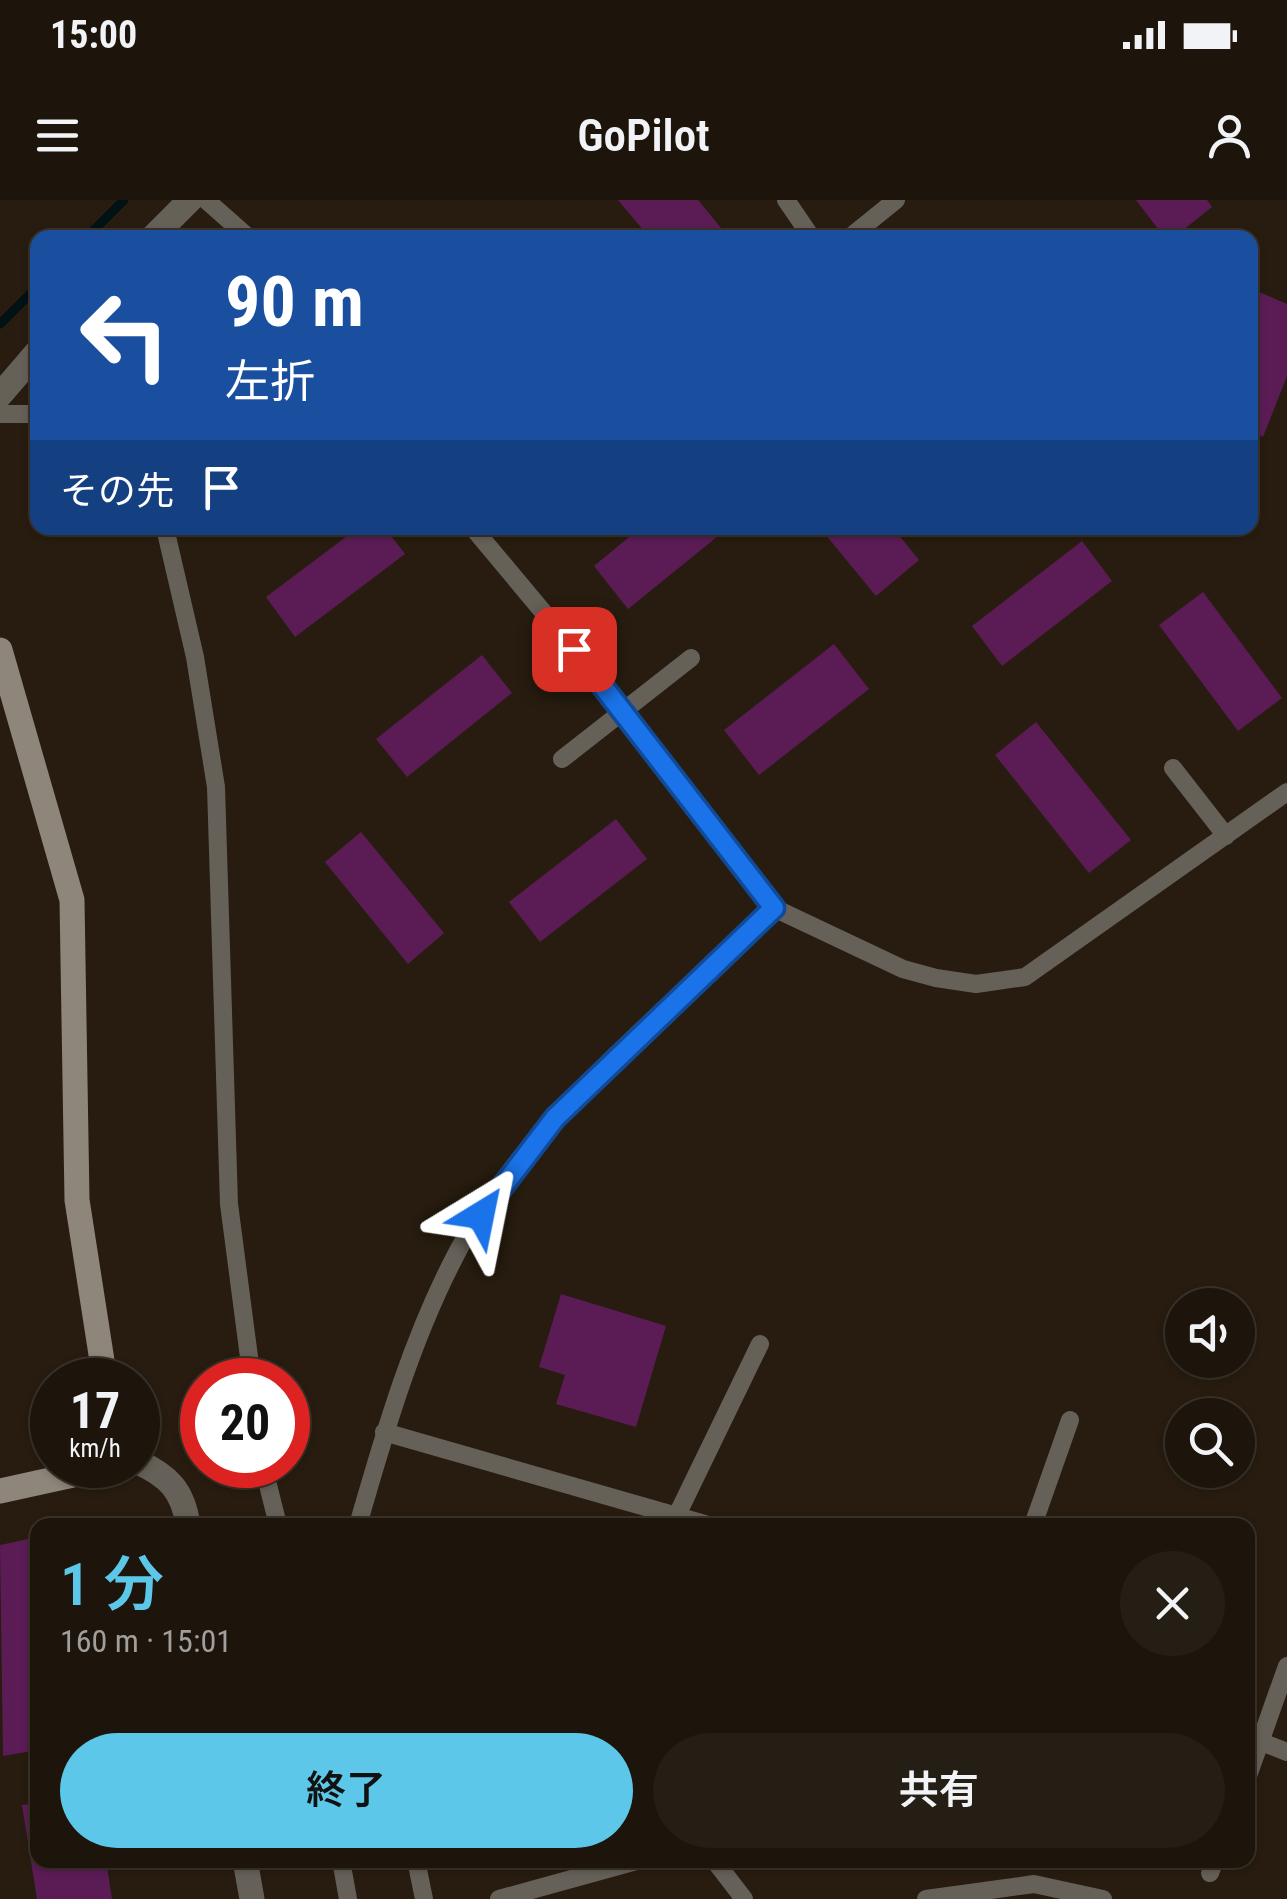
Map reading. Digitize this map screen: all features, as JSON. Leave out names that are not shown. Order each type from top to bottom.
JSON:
[{"type":"street","points":[[160,230],[190,200]]},
{"type":"street","points":[[0,395],[30,360]]},
{"type":"street","points":[[0,650],[72,900],[76,940],[77,1200],[102,1358]]},
{"type":"street","points":[[160,1474],[171,1480],[184,1502],[187,1518]]},
{"type":"street","points":[[0,1491],[30,1485]]},
{"type":"street","points":[[246,1868],[252,1899]]},
{"type":"lane","points":[[206,200],[240,230]]},
{"type":"lane","points":[[786,200],[807,230]]},
{"type":"lane","points":[[859,230],[896,200]]},
{"type":"lane","points":[[0,414],[30,414]]},
{"type":"lane","points":[[167,535],[201,689],[216,788],[230,1204],[249,1358]]},
{"type":"lane","points":[[478,535],[625,710],[774,908],[920,974],[976,984],[1026,978],[1284,798]]},
{"type":"lane","points":[[562,760],[691,658]]},
{"type":"lane","points":[[1173,768],[1226,836]]},
{"type":"lane","points":[[360,1518],[384,1432],[460,1246],[502,1184],[555,1118],[774,908]]},
{"type":"lane","points":[[678,1518],[760,1344]]},
{"type":"lane","points":[[1035,1518],[1070,1420]]},
{"type":"lane","points":[[384,1432],[675,1518]]},
{"type":"lane","points":[[269,1488],[276,1518]]},
{"type":"lane","points":[[1255,1738],[1287,1666]]},
{"type":"lane","points":[[1255,1740],[1287,1752]]},
{"type":"lane","points":[[342,1868],[348,1899]]},
{"type":"lane","points":[[418,1868],[424,1899]]},
{"type":"lane","points":[[499,1899],[582,1868]]},
{"type":"lane","points":[[720,1868],[744,1899]]},
{"type":"lane","points":[[926,1899],[1034,1884],[1103,1899]]},
{"type":"building","points":[[618,200],[698,200],[723,230],[643,230]]},
{"type":"building","points":[[1136,200],[1207,200],[1212,207],[1183,230],[1159,230]]},
{"type":"building","points":[[1258,294],[1287,304],[1287,376],[1263,437],[1258,435]]},
{"type":"building","points":[[349,535],[390,535],[405,554],[295,637],[266,597]]},
{"type":"building","points":[[632,535],[719,535],[628,609],[594,566]]},
{"type":"building","points":[[826,535],[899,535],[919,560],[876,596]]},
{"type":"building","points":[[1082,541],[1112,581],[1002,666],[972,626]]},
{"type":"building","points":[[1203,592],[1282,698],[1238,731],[1159,625]]},
{"type":"building","points":[[834,644],[869,689],[759,775],[724,730]]},
{"type":"building","points":[[482,655],[512,693],[407,777],[376,739]]},
{"type":"building","points":[[1036,722],[1131,840],[1089,873],[995,755]]},
{"type":"building","points":[[616,819],[647,859],[540,942],[509,902]]},
{"type":"building","points":[[361,832],[444,933],[408,964],[325,862]]},
{"type":"building","points":[[561,1294],[666,1326],[636,1427],[556,1404],[565,1375],[539,1367]]},
{"type":"building","points":[[30,1539],[30,1751],[3,1756],[0,1545]]},
{"type":"building","points":[[30,1804],[30,1855],[22,1805]]},
{"type":"building","points":[[32,1868],[107,1868],[112,1899],[37,1899]]},
{"type":"waterway","points":[[94,230],[124,200]]},
{"type":"waterway","points":[[0,324],[30,294]]},
{"type":"route","points":[[481,1215],[555,1118],[774,908],[625,710],[574,649]]}]
